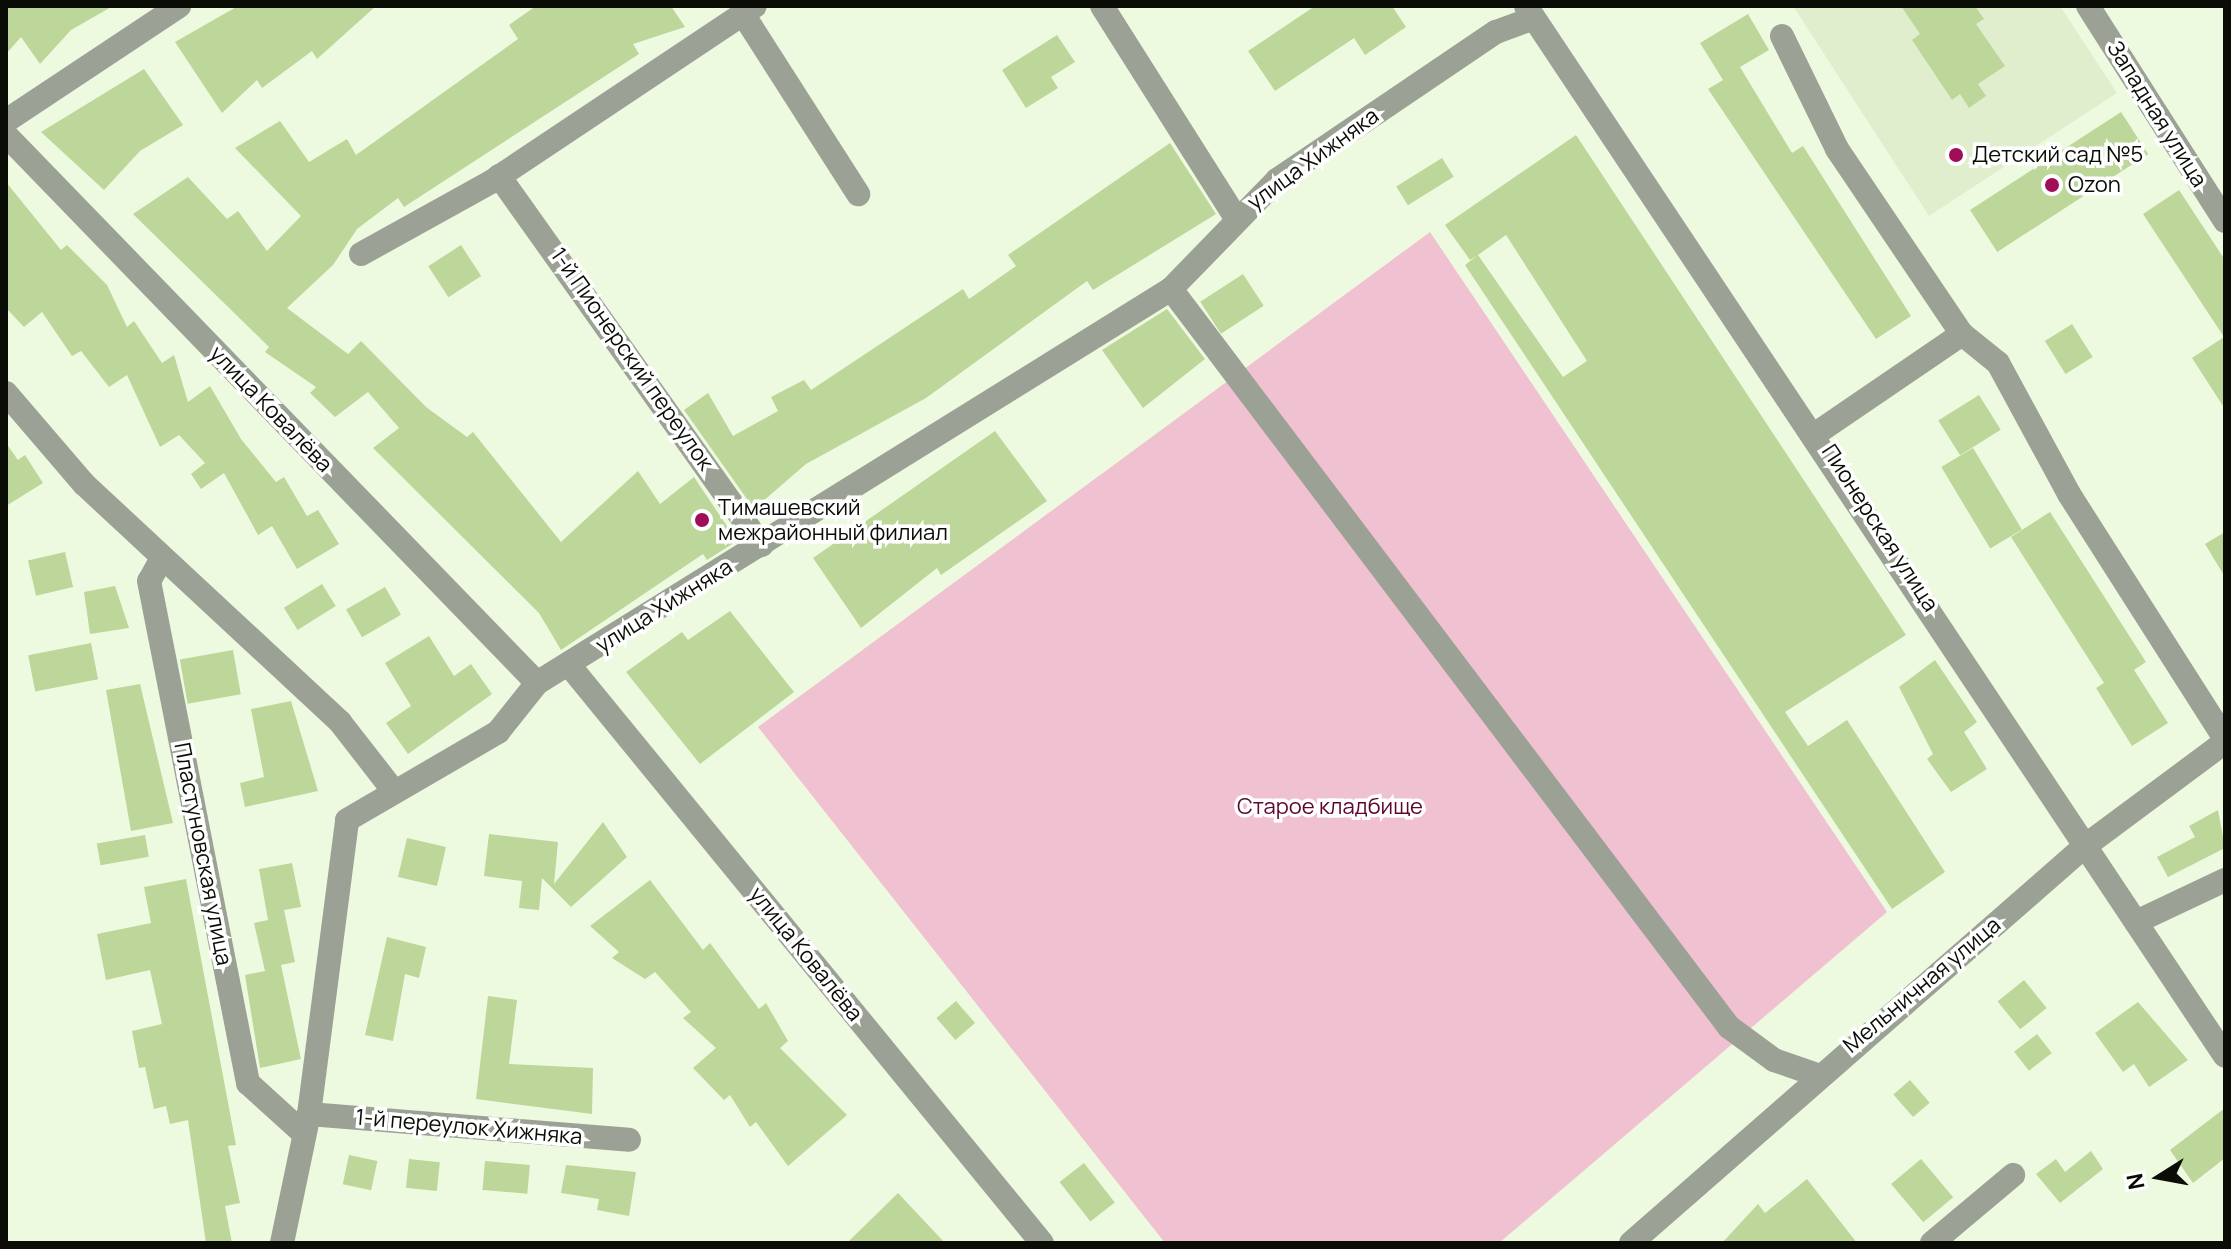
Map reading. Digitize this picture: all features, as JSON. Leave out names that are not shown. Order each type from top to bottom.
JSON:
[{"type":"street","points":[[6,121],[179,6]]},
{"type":"street","points":[[1102,6],[1235,216]]},
{"type":"street","name":"Западная улица","points":[[2088,6],[2225,221]]},
{"type":"street","points":[[361,254],[499,176],[749,10],[858,194]]},
{"type":"street","name":"улица Хижняка","points":[[282,1243],[305,1122],[347,820],[393,790],[498,732],[537,683],[1171,289],[1235,216],[1496,32],[1530,12]]},
{"type":"street","name":"Пионерская улица","points":[[1530,12],[1817,433],[2225,1056]]},
{"type":"street","points":[[1782,36],[1837,149],[1962,334],[1998,363],[2069,494],[2225,741]]},
{"type":"street","name":"улица Ковалёва","points":[[6,135],[537,683]]},
{"type":"street","name":"1-й Пионерский переулок","points":[[499,176],[761,545]]},
{"type":"street","points":[[1171,289],[1729,1027],[1774,1060],[1817,1075]]},
{"type":"street","points":[[1817,433],[1962,334]]},
{"type":"street","points":[[6,393],[84,484],[340,722],[393,790]]},
{"type":"street","name":"Пластуновская улица","points":[[162,558],[149,581],[248,1083],[305,1122]]},
{"type":"street","name":"улица Ковалёва","points":[[569,665],[1042,1243]]},
{"type":"street","name":"Мельничная улица","points":[[1631,1243],[1817,1075],[2085,846],[2225,741]]},
{"type":"street","points":[[2136,922],[2225,880]]},
{"type":"street","name":"1-й переулок Хижняка","points":[[305,1122],[629,1140]]},
{"type":"street","points":[[1932,1243],[2013,1175]]},
{"type":"shaded area","name":"Детский сад №5","points":[[1793,6],[2060,6],[2117,93],[1929,216]]},
{"type":"green space","name":"Старое кладбище","points":[[1430,232],[1887,912],[1499,1243],[1165,1243],[758,727]]},
{"type":"building","points":[[6,6],[113,6],[71,30],[40,64],[21,37],[6,54]]},
{"type":"building","points":[[238,6],[376,6],[317,59],[312,51],[262,88],[257,80],[222,113],[175,42]]},
{"type":"building","points":[[536,6],[671,6],[685,27],[633,44],[639,54],[404,207],[398,198],[357,229],[333,265],[287,308],[348,354],[361,341],[426,407],[467,437],[473,432],[561,542],[638,471],[660,504],[694,477],[737,541],[707,560],[703,554],[561,650],[539,613],[373,448],[399,428],[368,392],[335,417],[310,393],[316,387],[265,352],[269,347],[133,214],[188,177],[227,219],[238,211],[267,251],[301,216],[235,148],[280,121],[309,162],[347,139],[356,155],[518,39],[509,25]]},
{"type":"building","points":[[1315,6],[1392,6],[1406,27],[1365,55],[1354,38],[1275,91],[1248,51]]},
{"type":"building","points":[[1901,6],[1975,6],[1984,19],[1976,24],[2005,66],[1978,84],[1986,96],[1969,108],[1960,94],[1952,100],[1912,40],[1920,34]]},
{"type":"building","points":[[1748,14],[1769,50],[1740,67],[1792,153],[1803,146],[1911,316],[1876,339],[1708,89],[1723,80],[1700,43]]},
{"type":"building","points":[[1057,35],[1075,62],[1051,77],[1058,88],[1026,108],[1002,70]]},
{"type":"building","points":[[144,69],[183,125],[140,151],[104,190],[41,132]]},
{"type":"building","points":[[2121,112],[2148,154],[1997,252],[1970,210]]},
{"type":"building","points":[[1576,135],[1906,635],[1785,712],[1808,746],[1847,720],[1945,872],[1892,909],[1465,265],[1478,255],[1470,260],[1445,225]],"holes":[[[1506,235],[1587,361],[1563,377],[1478,255]]]},
{"type":"building","points":[[1170,143],[1216,214],[1093,290],[1087,281],[926,398],[806,464],[754,509],[684,410],[708,393],[733,436],[778,411],[771,397],[804,380],[811,390],[963,289],[969,299],[1016,266],[1008,255]]},
{"type":"building","points":[[1442,158],[1454,177],[1408,205],[1396,187]]},
{"type":"building","points":[[6,182],[61,250],[67,245],[107,285],[127,327],[134,321],[162,363],[174,355],[188,402],[210,386],[241,439],[276,482],[284,477],[307,516],[318,510],[339,544],[297,569],[272,526],[258,535],[224,473],[201,489],[191,474],[205,463],[179,435],[160,447],[127,375],[109,387],[81,351],[72,356],[42,312],[24,327],[6,308]]},
{"type":"building","points":[[2179,190],[2225,260],[2225,409],[2192,358],[2224,337],[2143,214]]},
{"type":"building","points":[[461,245],[481,276],[448,297],[428,266]]},
{"type":"building","points":[[1243,274],[1264,306],[1221,334],[1200,302]]},
{"type":"building","points":[[1167,309],[1205,359],[1143,408],[1102,350]]},
{"type":"building","points":[[2072,324],[2093,357],[2066,374],[2045,341]]},
{"type":"building","points":[[1979,395],[2001,430],[1960,455],[1938,420]]},
{"type":"building","points":[[995,431],[1047,501],[941,575],[937,568],[861,628],[813,558]]},
{"type":"building","points":[[6,443],[18,460],[25,455],[43,483],[6,506]]},
{"type":"building","points":[[1973,448],[2022,529],[1990,548],[1941,467]]},
{"type":"building","points":[[2050,512],[2146,662],[2134,670],[2168,723],[2132,746],[2096,688],[2104,683],[2011,537]]},
{"type":"building","points":[[2225,532],[2225,577],[2205,544]]},
{"type":"building","points":[[65,552],[73,587],[36,596],[28,561]]},
{"type":"building","points":[[322,584],[336,606],[298,630],[284,608]]},
{"type":"building","points":[[115,586],[129,628],[90,634],[84,592]]},
{"type":"building","points":[[385,587],[401,615],[362,637],[346,610]]},
{"type":"building","points":[[730,611],[794,692],[700,764],[626,672],[682,632],[688,640]]},
{"type":"building","points":[[429,636],[454,676],[471,664],[492,694],[408,754],[386,723],[411,706],[385,663]]},
{"type":"building","points":[[91,643],[98,679],[35,692],[28,655]]},
{"type":"building","points":[[233,650],[241,694],[188,704],[180,659]]},
{"type":"building","points":[[1935,660],[1977,722],[1964,732],[1987,769],[1951,792],[1927,759],[1933,754],[1899,687]]},
{"type":"building","points":[[140,684],[173,823],[131,831],[106,690]]},
{"type":"building","points":[[291,701],[318,791],[245,807],[240,783],[264,777],[251,709]]},
{"type":"building","points":[[2218,810],[2225,848],[2168,877],[2157,857],[2195,837],[2189,826]]},
{"type":"building","points":[[603,822],[627,857],[571,907],[542,878],[539,910],[519,908],[522,881],[484,876],[489,834],[558,842],[554,884]]},
{"type":"building","points":[[145,835],[149,857],[101,865],[97,844]]},
{"type":"building","points":[[407,838],[446,847],[437,886],[398,877]]},
{"type":"building","points":[[292,863],[301,907],[284,910],[295,962],[281,965],[301,1059],[260,1068],[245,975],[265,971],[254,923],[268,920],[259,869]]},
{"type":"building","points":[[186,879],[236,1145],[228,1146],[240,1203],[225,1206],[232,1243],[206,1243],[188,1120],[170,1124],[166,1106],[154,1109],[145,1067],[139,1068],[132,1031],[162,1024],[150,970],[106,980],[97,934],[151,923],[144,887]]},
{"type":"building","points":[[650,880],[703,950],[710,943],[759,1009],[766,1003],[788,1041],[780,1048],[847,1115],[788,1166],[756,1122],[750,1127],[730,1095],[724,1100],[693,1068],[716,1048],[683,1018],[691,1012],[655,972],[645,979],[612,958],[619,952],[590,926]]},
{"type":"building","points":[[387,937],[426,947],[419,978],[405,974],[393,1041],[365,1035]]},
{"type":"building","points":[[2024,980],[2047,1008],[2020,1029],[1998,1001]]},
{"type":"building","points":[[488,996],[517,1000],[509,1064],[593,1068],[592,1114],[476,1099]]},
{"type":"building","points":[[956,1001],[975,1023],[955,1040],[936,1018]]},
{"type":"building","points":[[2138,1002],[2188,1060],[2149,1087],[2134,1064],[2123,1072],[2095,1033]]},
{"type":"building","points":[[2037,1034],[2052,1053],[2029,1071],[2014,1052]]},
{"type":"building","points":[[1910,1080],[1930,1103],[1913,1117],[1893,1094]]},
{"type":"building","points":[[2225,1108],[2225,1158],[2193,1183],[2170,1150]]},
{"type":"building","points":[[2091,1151],[2103,1169],[2060,1203],[2036,1174],[2056,1159],[2065,1172]]},
{"type":"building","points":[[349,1155],[377,1161],[371,1190],[343,1184]]},
{"type":"building","points":[[409,1159],[440,1162],[437,1191],[406,1188]]},
{"type":"building","points":[[1921,1159],[1953,1197],[1923,1222],[1891,1184]]},
{"type":"building","points":[[485,1161],[530,1165],[527,1194],[482,1190]]},
{"type":"building","points":[[1084,1163],[1115,1202],[1090,1221],[1060,1182]]},
{"type":"building","points":[[566,1165],[636,1172],[629,1216],[597,1210],[599,1199],[561,1193]]},
{"type":"building","points":[[1807,1179],[1857,1243],[1722,1243],[1758,1204],[1765,1213]]},
{"type":"building","points":[[898,1193],[945,1243],[847,1243]]},
{"type":"place","name":"Детский сад №5","points":[[1956,155]]},
{"type":"place","name":"Ozon","points":[[2052,185]]},
{"type":"place","name":"Тимашевский межрайонный филиал","points":[[702,520]]}]
